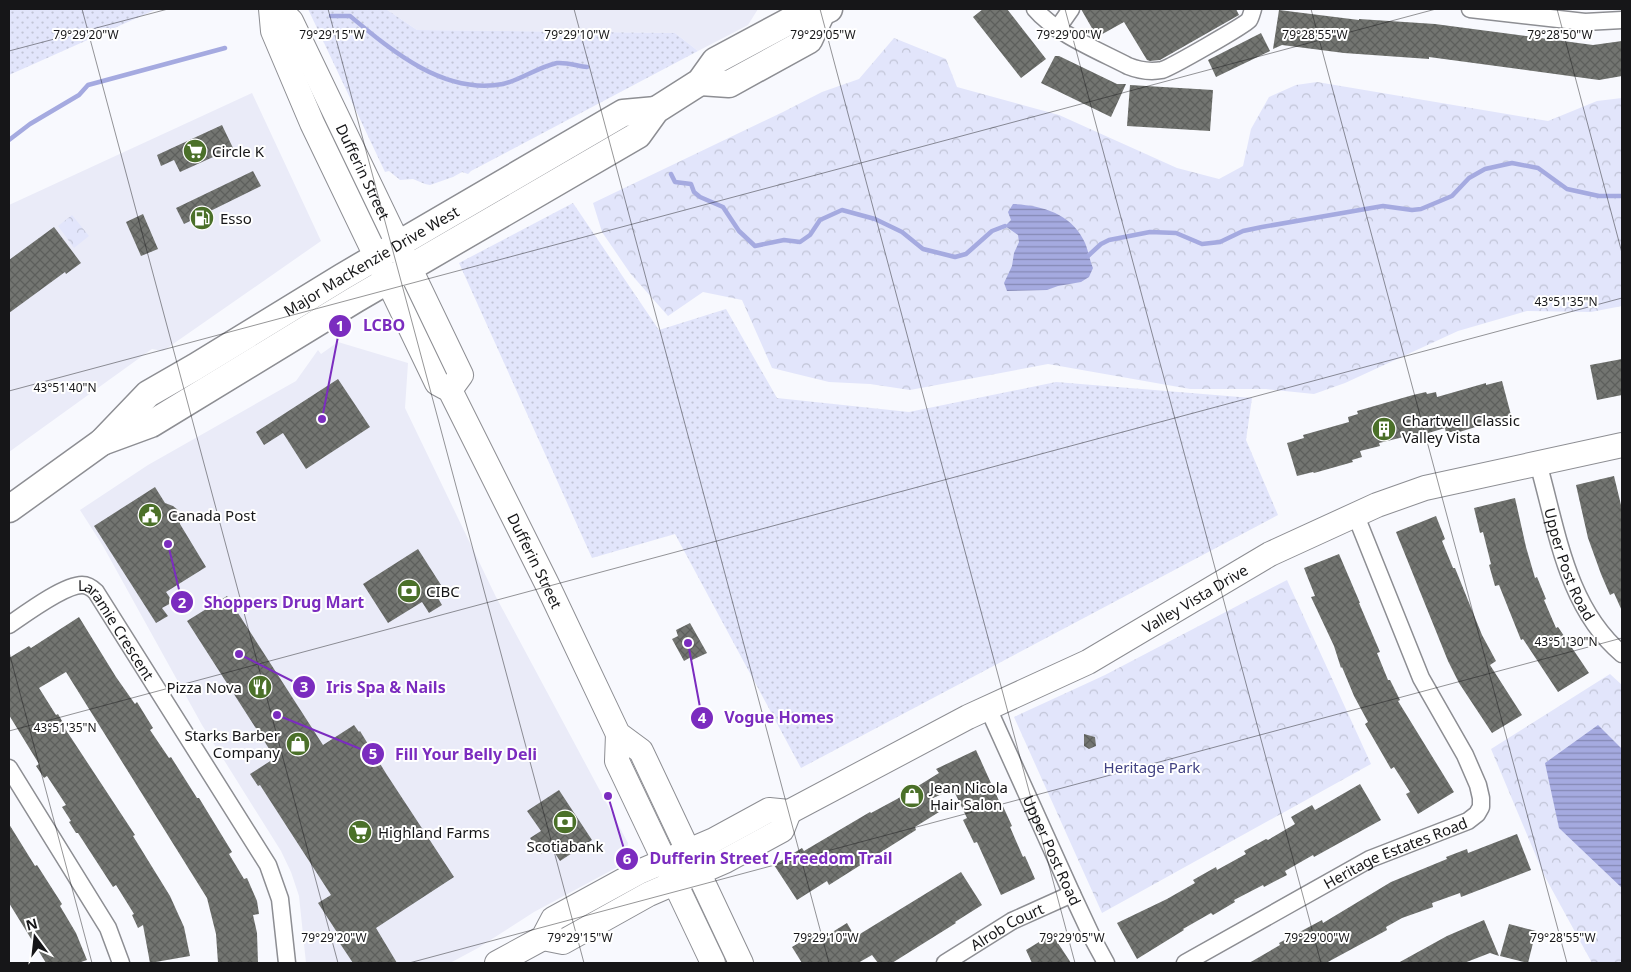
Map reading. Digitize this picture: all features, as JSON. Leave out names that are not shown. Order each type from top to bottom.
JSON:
[{"type":"main road","name":"Dufferin Street","points":[[271,9],[273,31],[312,123],[437,383],[450,390],[547,584],[618,734],[640,751],[741,963]]},
{"type":"main road","name":"Dufferin Street","points":[[279,9],[291,21],[461,375],[450,390]]},
{"type":"main road","name":"Major MacKenzie Drive West","points":[[102,442],[151,424],[388,280],[638,135],[656,110],[700,82],[715,61],[799,16],[825,10]]},
{"type":"main road","name":"Major MacKenzie Drive West","points":[[9,509],[102,442],[148,394],[376,257],[623,113],[656,110]]},
{"type":"main road","name":"Valley Vista Drive","points":[[543,938],[553,919],[639,872],[714,840],[769,810],[789,812],[988,708],[1088,662],[1270,554],[1377,505],[1425,488],[1622,445]]},
{"type":"main road","name":"Dufferin Street","points":[[618,734],[617,761],[713,963]]},
{"type":"main road","points":[[497,963],[543,938],[563,942],[649,894],[725,861],[782,830],[789,812]]},
{"type":"street","points":[[1035,9],[1057,29],[1128,66],[1141,70],[1157,71],[1165,70],[1200,51],[1249,20],[1253,9]]},
{"type":"street","points":[[1057,29],[1070,9]]},
{"type":"street","points":[[1470,9],[1585,22],[1622,20]]},
{"type":"street","name":"Upper Post Road","points":[[1538,463],[1560,548],[1580,599],[1595,627],[1622,654]]},
{"type":"street","name":"Heritage Estates Road","points":[[1185,963],[1370,859],[1468,821],[1477,814],[1481,807],[1481,798],[1472,768],[1424,685],[1356,516]]},
{"type":"street","name":"Laramie Crescent","points":[[9,625],[63,590],[74,586],[84,585],[92,587],[268,865],[280,899],[288,963]]},
{"type":"street","name":"Upper Post Road","points":[[988,708],[1072,894],[1106,963]]},
{"type":"street","points":[[9,768],[113,937],[121,963]]},
{"type":"street","name":"Alrob Court","points":[[945,963],[1012,921],[1072,894]]},
{"type":"shaded area","points":[[386,9],[758,9],[748,25],[698,51],[675,33],[417,30]]},
{"type":"shaded area","points":[[252,93],[321,241],[163,351],[152,349],[9,452],[9,205]]},
{"type":"shaded area","points":[[338,342],[408,363],[405,408],[496,597],[628,843],[625,863],[534,912],[478,948],[450,963],[306,963],[299,896],[281,851],[202,725],[103,546],[80,510],[148,465],[296,381],[318,350],[321,354]]},
{"type":"green space","points":[[9,9],[157,9],[9,75]]},
{"type":"green space","points":[[308,9],[386,9],[417,30],[675,33],[698,51],[468,174],[462,172],[430,185],[413,179],[400,180],[389,171],[385,172]]},
{"type":"green space","points":[[894,38],[946,59],[957,87],[1059,115],[1177,168],[1219,179],[1243,166],[1251,129],[1269,97],[1296,85],[1317,82],[1548,121],[1597,101],[1622,98],[1622,306],[1591,312],[1527,311],[1458,331],[1345,383],[1314,394],[1266,389],[1190,389],[1048,364],[910,390],[870,384],[829,382],[772,368],[742,300],[703,292],[668,316],[630,273],[602,232],[593,203],[822,92],[859,79]]},
{"type":"green space","points":[[573,203],[659,330],[726,309],[777,398],[909,412],[1056,382],[1252,398],[1246,440],[1278,515],[801,768],[675,534],[592,558],[459,263]]},
{"type":"green space","points":[[72,215],[89,236],[74,248],[58,226]]},
{"type":"green space","name":"Heritage Park","points":[[1287,580],[1371,764],[1102,913],[1014,717],[1105,675]]},
{"type":"green space","points":[[1610,674],[1622,685],[1622,963],[1592,963],[1544,875],[1491,749]]},
{"type":"water","points":[[1013,204],[1034,206],[1053,212],[1070,223],[1077,230],[1086,246],[1093,268],[1089,277],[1081,282],[1047,290],[1007,291],[1004,283],[1012,266],[1014,253],[1019,242],[1018,235],[1005,226],[1011,220],[1008,212]]},
{"type":"water","points":[[1598,725],[1622,749],[1622,888],[1559,828],[1545,763]]},
{"type":"building","points":[[983,9],[1007,9],[1046,59],[1021,78],[973,17]]},
{"type":"building","points":[[1081,9],[1236,9],[1239,15],[1160,60],[1150,61],[1147,60],[1124,22],[1097,37]]},
{"type":"building","points":[[1279,10],[1359,20],[1435,24],[1593,45],[1622,41],[1622,76],[1599,80],[1429,57],[1429,59],[1344,53],[1282,45],[1273,49]]},
{"type":"building","points":[[1261,33],[1270,51],[1216,77],[1208,60]]},
{"type":"building","points":[[1055,56],[1059,56],[1117,84],[1126,84],[1111,117],[1041,83]]},
{"type":"building","points":[[1130,85],[1213,90],[1210,131],[1127,126]]},
{"type":"building","name":"Circle K","points":[[222,125],[233,148],[180,172],[174,160],[161,166],[157,155]]},
{"type":"building","points":[[253,171],[261,186],[184,224],[176,208]]},
{"type":"building","points":[[143,214],[158,249],[141,256],[126,222]]},
{"type":"building","points":[[54,227],[81,263],[66,274],[65,272],[9,313],[9,260]]},
{"type":"building","points":[[1622,359],[1622,395],[1597,400],[1590,365]]},
{"type":"building","points":[[338,379],[370,427],[306,469],[283,433],[264,445],[256,432]]},
{"type":"building","name":"Chartwell Classic Valley Vista","points":[[1502,381],[1511,415],[1456,433],[1455,431],[1446,433],[1445,428],[1379,443],[1380,446],[1360,451],[1362,457],[1352,460],[1353,462],[1297,476],[1287,443],[1304,438],[1303,435],[1349,422],[1348,417],[1358,414],[1357,411],[1413,395],[1436,392],[1437,397],[1486,383],[1486,385]]},
{"type":"building","points":[[1614,476],[1622,505],[1622,611],[1614,593],[1610,595],[1601,574],[1588,538],[1576,485]]},
{"type":"building","points":[[155,487],[165,503],[178,510],[180,524],[206,567],[166,592],[173,602],[162,608],[168,616],[156,623],[94,526]]},
{"type":"building","points":[[1515,498],[1526,547],[1535,578],[1537,577],[1546,599],[1544,600],[1556,628],[1558,627],[1589,673],[1558,692],[1523,639],[1521,640],[1499,585],[1495,586],[1483,532],[1480,533],[1474,508]]},
{"type":"building","points":[[1436,516],[1445,539],[1442,541],[1453,568],[1455,568],[1482,635],[1496,661],[1490,665],[1522,715],[1492,733],[1459,683],[1448,661],[1396,532]]},
{"type":"building","points":[[418,549],[441,585],[435,589],[437,592],[435,593],[442,605],[429,613],[422,602],[388,623],[363,584]]},
{"type":"building","points":[[1339,554],[1380,652],[1377,653],[1388,680],[1390,680],[1400,700],[1398,701],[1454,792],[1418,814],[1406,794],[1410,792],[1394,767],[1391,769],[1365,724],[1368,722],[1341,668],[1334,646],[1311,597],[1315,596],[1304,568]]},
{"type":"building","points":[[227,596],[323,745],[354,725],[360,731],[454,877],[376,928],[397,963],[353,963],[339,942],[342,940],[318,903],[331,895],[260,785],[258,786],[250,774],[275,758],[187,621]]},
{"type":"building","points":[[79,617],[116,677],[135,704],[137,702],[153,728],[150,730],[169,758],[171,757],[197,798],[199,798],[232,852],[229,854],[244,879],[247,878],[257,901],[259,914],[253,915],[257,933],[258,963],[218,963],[216,934],[207,898],[66,672],[39,688],[56,715],[58,714],[64,727],[135,835],[133,836],[170,896],[184,927],[190,956],[150,963],[143,925],[138,928],[132,915],[134,914],[116,885],[113,887],[78,833],[76,833],[62,807],[66,805],[47,776],[44,778],[36,766],[39,764],[9,715],[9,658],[29,646],[31,648]]},
{"type":"building","points":[[690,623],[707,653],[692,660],[691,657],[684,661],[672,639],[678,636],[676,630]]},
{"type":"building","points":[[1084,734],[1095,737],[1096,746],[1089,749],[1084,746]]},
{"type":"building","points":[[976,750],[1012,826],[1010,827],[1023,857],[1025,856],[1035,879],[1001,895],[977,842],[974,843],[963,820],[967,818],[953,789],[931,799],[939,812],[915,827],[916,830],[829,885],[827,881],[797,900],[774,865],[802,848],[804,851],[870,812],[897,799],[939,773],[936,769]]},
{"type":"building","points":[[1360,784],[1381,820],[1285,871],[1287,875],[1234,900],[1235,902],[1213,915],[1211,913],[1137,959],[1117,923],[1167,899],[1195,883],[1193,880],[1216,867],[1217,870],[1246,854],[1244,851],[1266,839],[1268,840],[1295,824],[1291,817],[1312,805],[1315,810]]},
{"type":"building","points":[[559,790],[592,840],[560,861],[551,847],[541,854],[530,838],[541,831],[527,811]]},
{"type":"building","points":[[9,824],[35,866],[37,865],[62,904],[60,906],[76,933],[87,960],[78,963],[46,963],[9,903]]},
{"type":"building","points":[[1517,834],[1531,870],[1461,897],[1460,893],[1432,903],[1433,907],[1402,918],[1386,927],[1387,930],[1326,963],[1249,963],[1280,945],[1279,943],[1322,920],[1323,923],[1391,882],[1467,849],[1468,853]]},
{"type":"building","points":[[961,872],[982,905],[892,963],[878,963],[872,955],[858,963],[802,963],[792,947],[817,932],[821,939],[847,923],[855,937]]},
{"type":"building","points":[[1484,920],[1499,956],[1490,953],[1464,963],[1398,963],[1447,936]]},
{"type":"building","points":[[1509,924],[1536,931],[1528,963],[1500,956]]},
{"type":"building","points":[[1052,934],[1071,963],[1032,963],[1026,950]]},
{"type":"waterway","points":[[331,16],[350,16],[401,56],[440,77],[460,83],[481,86],[503,84],[557,63],[587,67]]},
{"type":"waterway","points":[[9,140],[30,124],[79,95],[88,85],[225,48]]},
{"type":"waterway","points":[[1088,256],[1101,244],[1109,240],[1150,232],[1176,233],[1202,244],[1220,242],[1243,231],[1262,227],[1383,206],[1412,210],[1421,209],[1452,196],[1469,178],[1485,169],[1512,163],[1538,168],[1567,189],[1599,196],[1622,196]]},
{"type":"waterway","points":[[671,174],[675,182],[691,184],[694,192],[700,197],[723,207],[739,231],[755,246],[784,240],[800,242],[810,235],[820,220],[842,210],[875,219],[902,232],[923,249],[955,257],[966,254],[992,231],[1005,226]]},
{"type":"place","name":"Circle K","points":[[195,151]]},
{"type":"place","name":"Esso","points":[[202,218]]},
{"type":"place","name":"LCBO","points":[[322,419]]},
{"type":"place","name":"Chartwell Classic Valley Vista","points":[[1384,429]]},
{"type":"place","name":"Canada Post","points":[[150,515]]},
{"type":"place","name":"Shoppers Drug Mart","points":[[168,544]]},
{"type":"place","name":"CIBC","points":[[409,591]]},
{"type":"place","name":"Vogue Homes","points":[[688,643]]},
{"type":"place","name":"Iris Spa & Nails","points":[[239,654]]},
{"type":"place","name":"Pizza Nova","points":[[260,687]]},
{"type":"place","name":"Fill Your Belly Deli","points":[[277,715]]},
{"type":"place","name":"Starks Barber Company","points":[[298,744]]},
{"type":"place","name":"Dufferin Street / Freedom Trail","points":[[608,796]]},
{"type":"place","name":"Jean Nicola Hair Salon","points":[[912,796]]},
{"type":"place","name":"Scotiabank","points":[[565,822]]},
{"type":"place","name":"Highland Farms","points":[[360,832]]}]
